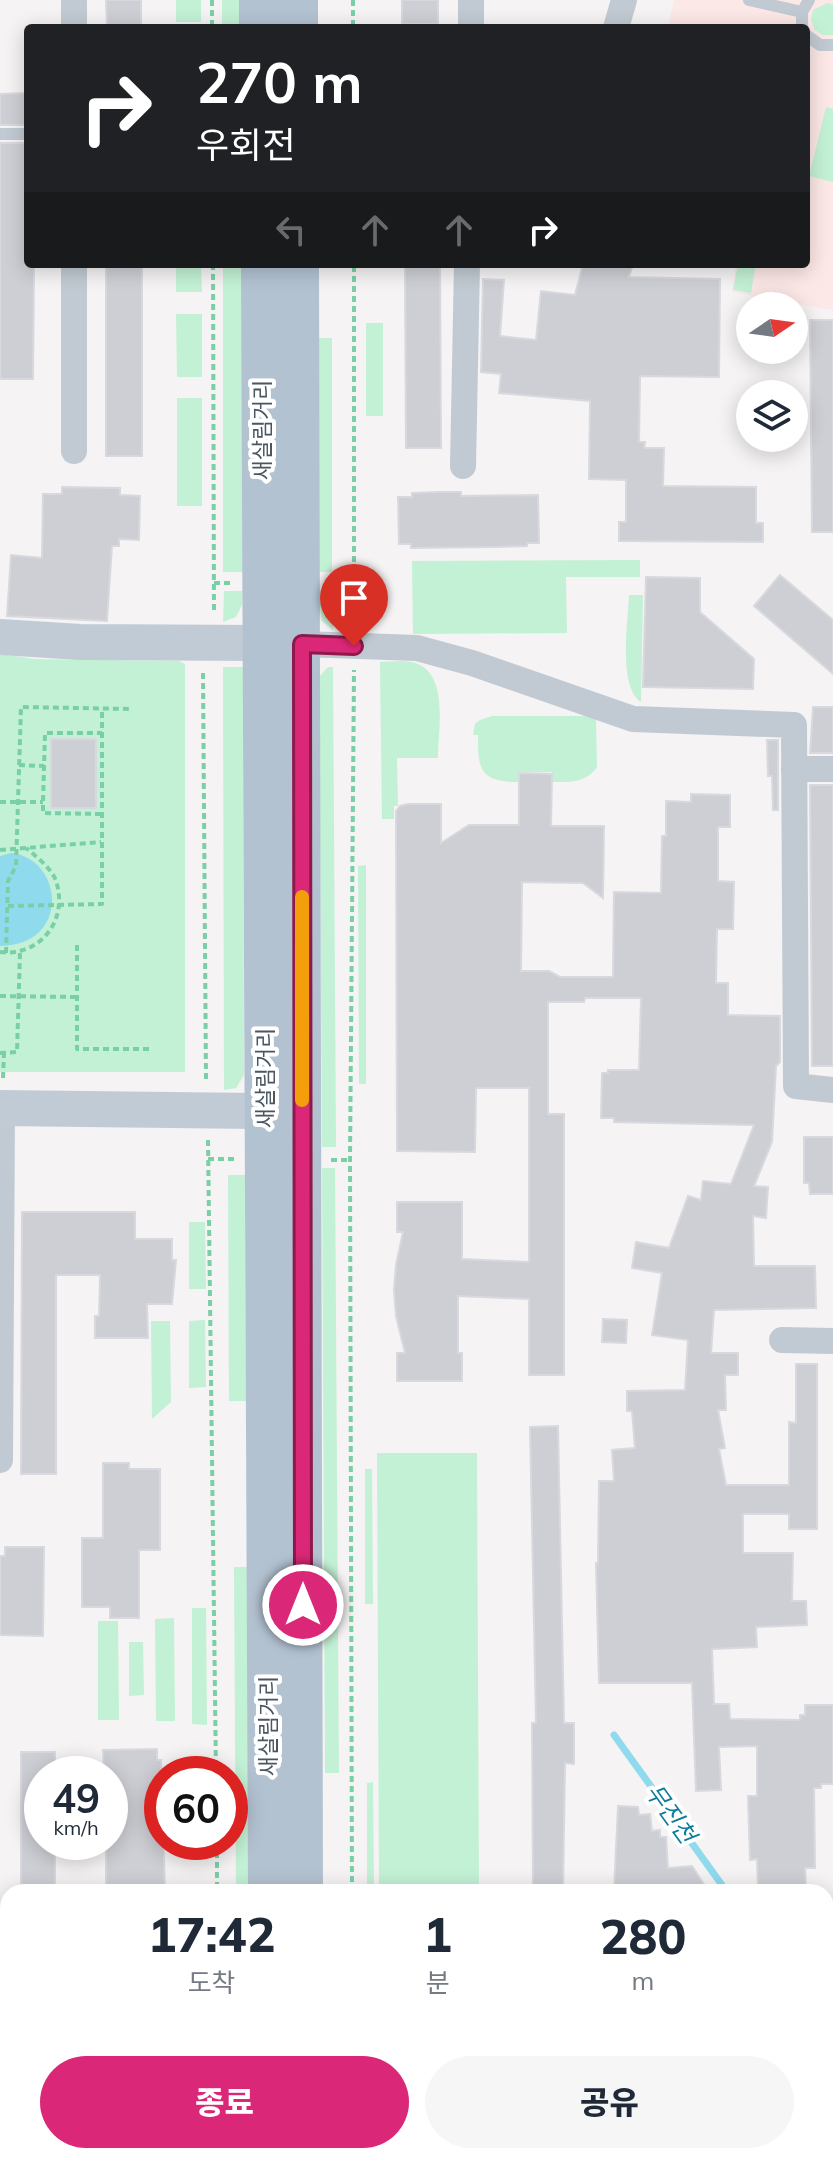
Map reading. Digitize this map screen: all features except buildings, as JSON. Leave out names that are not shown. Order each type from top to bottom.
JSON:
[{"type":"main road","points":[[259,0],[259,24]]},
{"type":"main road","points":[[298,0],[298,24]]},
{"type":"main road","name":"새살림거리","points":[[261,268],[283,644],[303,1884]]},
{"type":"main road","name":"새살림거리","points":[[268,1884],[264,1111],[299,268]]},
{"type":"street","points":[[74,0],[74,24]]},
{"type":"street","points":[[471,0],[471,24]]},
{"type":"street","points":[[617,24],[624,0]]},
{"type":"street","points":[[74,268],[74,451]]},
{"type":"street","points":[[463,466],[467,268]]},
{"type":"street","points":[[0,637],[80,642],[417,648],[472,663],[633,719],[794,725],[796,1086],[833,1090]]},
{"type":"street","points":[[794,769],[833,769]]},
{"type":"street","points":[[0,1460],[1,1108],[264,1111]]},
{"type":"street","points":[[782,1340],[833,1341]]},
{"type":"lane","points":[[749,0],[802,12]]},
{"type":"lane","points":[[802,24],[802,12],[809,0]]},
{"type":"lane","points":[[810,38],[820,45],[833,45]]},
{"type":"lane","points":[[0,134],[24,134]]},
{"type":"path","points":[[212,0],[212,24]]},
{"type":"path","points":[[353,0],[353,24]]},
{"type":"path","points":[[213,268],[214,615],[203,642],[216,1756]]},
{"type":"path","points":[[352,1884],[350,1144],[354,268]]},
{"type":"path","points":[[26,848],[55,878],[51,931],[41,943],[20,952],[4,951],[8,881],[16,866],[21,707],[132,709]]},
{"type":"path","points":[[8,906],[102,904],[102,708]]},
{"type":"path","points":[[101,814],[43,813],[43,802],[45,733],[102,733]]},
{"type":"path","points":[[19,765],[44,766]]},
{"type":"path","points":[[0,802],[43,802]]},
{"type":"path","points":[[1,851],[101,842]]},
{"type":"path","points":[[77,945],[77,1049],[150,1049]]},
{"type":"path","points":[[0,1053],[17,1052],[20,952]]},
{"type":"path","points":[[0,996],[76,997]]},
{"type":"path","points":[[217,1860],[217,1884]]},
{"type":"shaded area","points":[[674,0],[833,0],[833,310],[808,306],[808,292],[732,292],[735,268],[810,268],[810,24],[669,24]]},
{"type":"green space","points":[[176,0],[201,0],[201,22],[176,22]]},
{"type":"green space","points":[[222,0],[241,0],[241,24],[222,24]]},
{"type":"green space","points":[[827,3],[833,4],[833,35],[823,35],[815,30],[811,20],[813,10]]},
{"type":"green space","points":[[826,107],[833,109],[833,182],[810,176]]},
{"type":"green space","points":[[176,268],[201,268],[202,292],[176,292]]},
{"type":"green space","points":[[223,268],[242,268],[243,572],[223,572]]},
{"type":"green space","points":[[737,268],[755,268],[751,292],[733,290]]},
{"type":"green space","points":[[176,314],[202,314],[202,377],[177,377]]},
{"type":"green space","points":[[366,323],[383,323],[383,416],[366,416]]},
{"type":"green space","points":[[318,338],[332,338],[332,572],[319,572]]},
{"type":"green space","points":[[177,398],[202,398],[202,506],[177,506]]},
{"type":"green space","points":[[640,560],[640,577],[566,577],[567,633],[413,634],[412,561]]},
{"type":"green space","points":[[224,591],[243,591],[242,605],[236,617],[223,622]]},
{"type":"green space","points":[[319,591],[332,591],[333,630],[321,620]]},
{"type":"green space","points":[[629,595],[643,595],[641,702],[629,683],[627,668]]},
{"type":"green space","points":[[0,654],[35,659],[179,661],[185,664],[185,1072],[0,1072]]},
{"type":"green space","points":[[408,661],[424,667],[437,688],[439,702],[438,758],[397,758],[398,806],[394,806],[394,819],[382,819],[380,662]]},
{"type":"green space","points":[[223,667],[243,667],[244,1075],[236,1088],[224,1090]]},
{"type":"green space","points":[[328,667],[333,667],[336,1147],[322,1147],[319,677]]},
{"type":"green space","points":[[492,716],[590,716],[596,719],[597,767],[583,779],[571,781],[552,782],[552,772],[518,772],[518,782],[488,776],[480,764],[478,735],[473,735],[475,724]]},
{"type":"green space","points":[[366,865],[366,1084],[359,1084],[358,866]]},
{"type":"green space","points":[[322,1168],[335,1168],[339,1773],[325,1773]]},
{"type":"green space","points":[[228,1175],[245,1175],[246,1401],[229,1401]]},
{"type":"green space","points":[[189,1222],[205,1222],[206,1289],[189,1289]]},
{"type":"green space","points":[[205,1320],[206,1387],[189,1388],[189,1321]]},
{"type":"green space","points":[[151,1321],[170,1321],[171,1402],[152,1419]]},
{"type":"green space","points":[[377,1453],[477,1453],[479,1884],[379,1884]]},
{"type":"green space","points":[[365,1469],[372,1469],[373,1604],[365,1604]]},
{"type":"green space","points":[[234,1567],[247,1567],[249,1884],[236,1884],[236,1860],[248,1860],[248,1756],[235,1756]]},
{"type":"green space","points":[[192,1608],[206,1608],[207,1725],[192,1724]]},
{"type":"green space","points":[[174,1618],[175,1721],[156,1721],[155,1619]]},
{"type":"green space","points":[[98,1621],[118,1621],[119,1720],[98,1720]]},
{"type":"green space","points":[[129,1642],[143,1642],[144,1695],[129,1696]]},
{"type":"green space","points":[[373,1782],[374,1884],[367,1884],[367,1783]]},
{"type":"water","points":[[11,853],[28,858],[41,870],[49,884],[52,901],[49,917],[39,932],[23,942],[0,946],[0,856]]},
{"type":"waterway","name":"무진천","points":[[614,1735],[721,1884]]},
{"type":"slow traffic","points":[[302,897],[302,1100]]},
{"type":"route","points":[[303,1605],[302,644],[354,646]]}]
